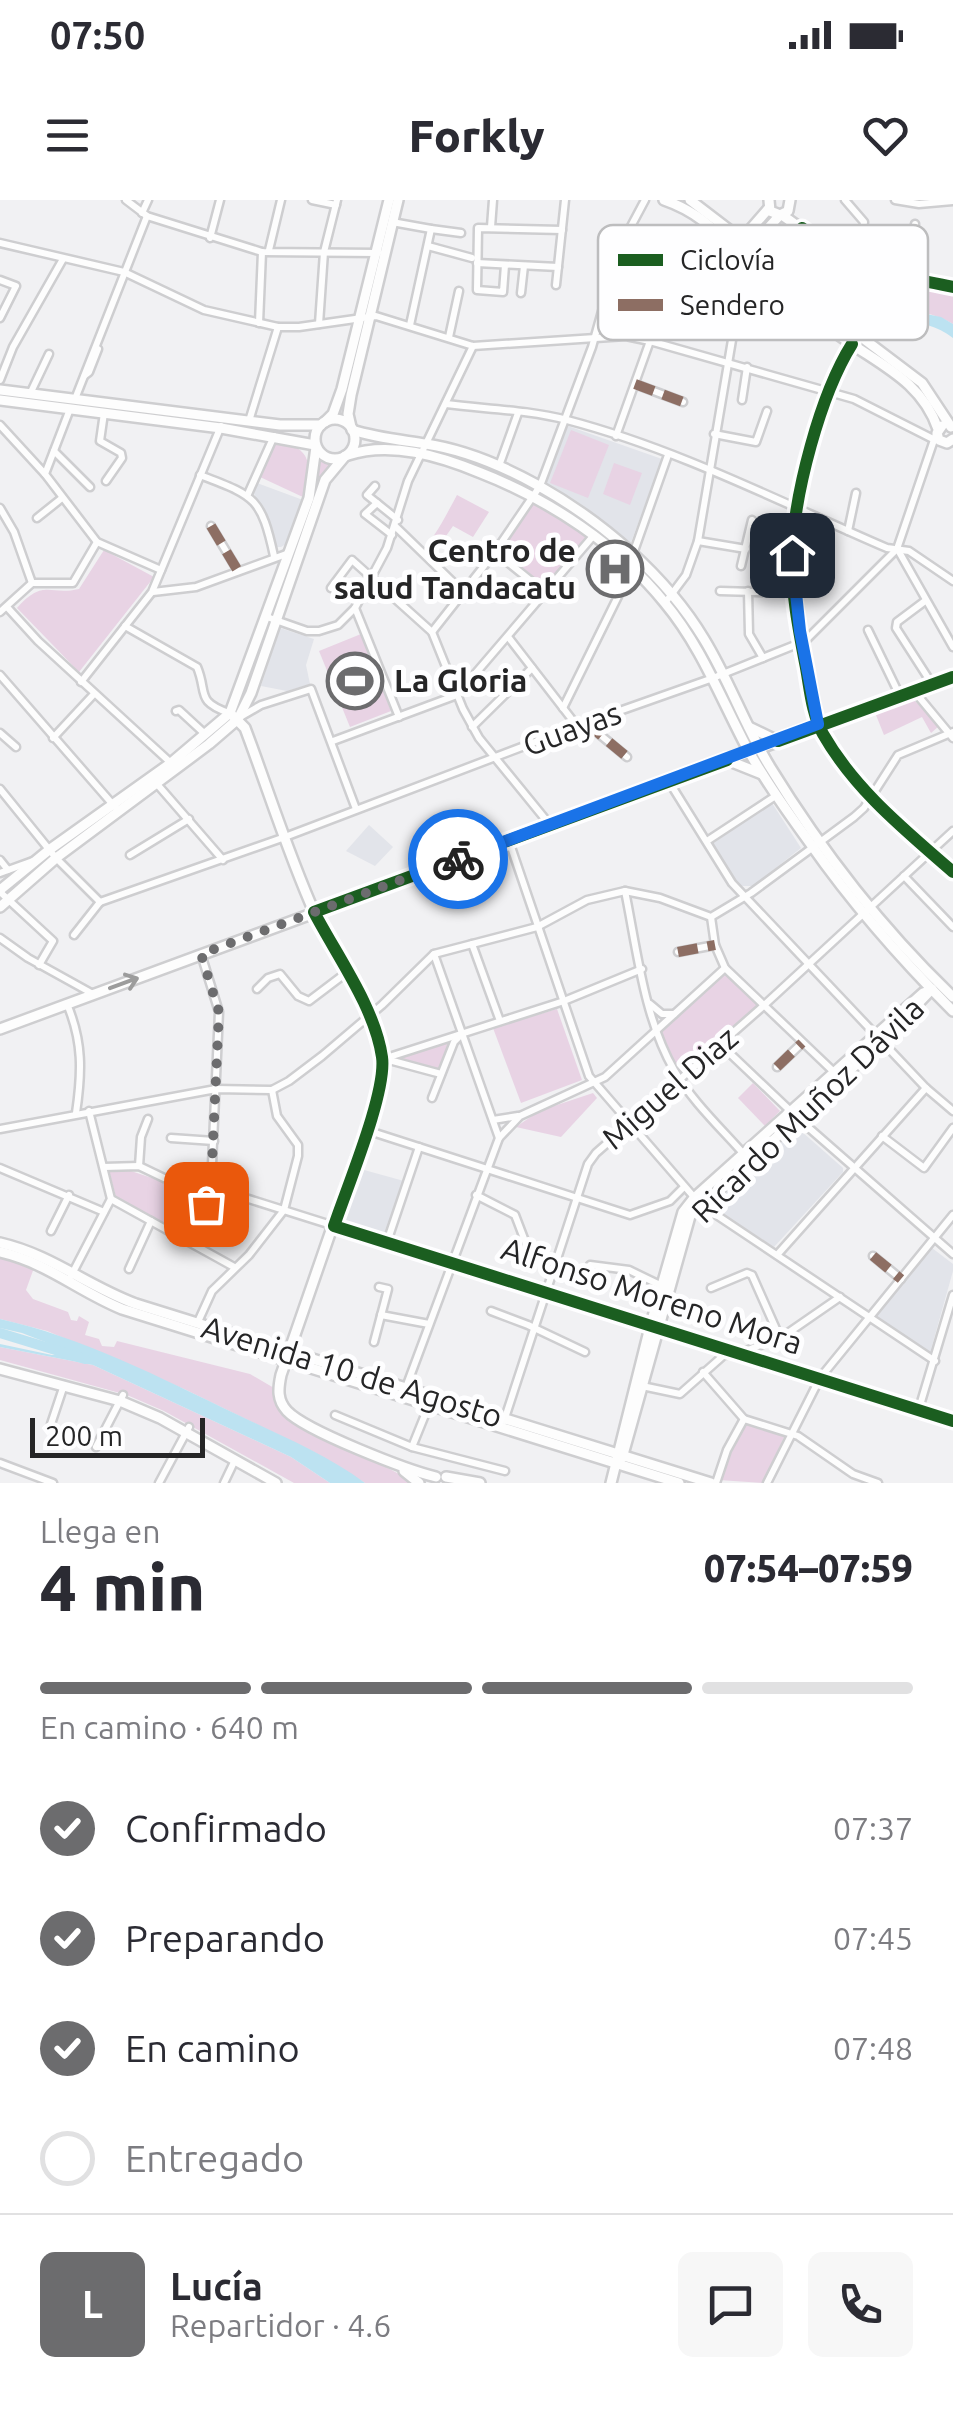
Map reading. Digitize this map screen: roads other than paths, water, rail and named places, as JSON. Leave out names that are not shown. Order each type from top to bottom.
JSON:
[{"type":"main road","points":[[116,808],[157,784],[206,735],[234,716],[324,480],[354,443],[349,407],[389,200]]},
{"type":"main road","points":[[380,254],[398,200]]},
{"type":"main road","points":[[664,200],[692,212],[706,225]]},
{"type":"main road","points":[[690,200],[724,225]]},
{"type":"main road","points":[[790,203],[796,218],[804,225]]},
{"type":"main road","points":[[772,225],[790,203]]},
{"type":"main road","points":[[752,225],[768,205],[798,225]]},
{"type":"main road","points":[[928,279],[953,285]]},
{"type":"main road","points":[[295,554],[313,484],[315,435],[338,404],[366,316]]},
{"type":"main road","points":[[847,340],[916,389],[930,408],[943,439]]},
{"type":"main road","points":[[865,340],[922,383],[952,428]]},
{"type":"main road","points":[[0,390],[104,412],[294,426],[336,419],[384,438],[499,466],[540,486],[669,599]]},
{"type":"main road","points":[[0,400],[73,404],[222,422],[316,446],[329,458],[377,450],[426,449],[534,497],[633,555],[669,599],[718,676],[754,750],[817,845]]},
{"type":"main road","points":[[943,439],[945,425],[952,428]]},
{"type":"main road","points":[[2,898],[52,854],[174,766],[234,716],[251,693],[272,618]]},
{"type":"main road","points":[[0,1030],[953,676]]},
{"type":"main road","points":[[234,716],[245,728],[314,912],[370,1015],[384,1059],[380,1089],[278,1389],[286,1410],[398,1467],[441,1480],[480,1483]]},
{"type":"main road","points":[[741,726],[778,741]]},
{"type":"main road","points":[[727,760],[737,746],[741,726]]},
{"type":"main road","points":[[778,741],[770,753],[768,773],[778,794],[867,910],[953,1010]]},
{"type":"main road","points":[[727,760],[768,773]]},
{"type":"main road","points":[[2,898],[39,858],[52,854]]},
{"type":"main road","points":[[935,986],[953,997]]},
{"type":"main road","name":"Ricardo Muñoz Dávila","points":[[618,1458],[683,1212],[935,986]]},
{"type":"main road","name":"Ricardo Muñoz Dávila","points":[[664,1286],[697,1201]]},
{"type":"main road","name":"Avenida 10 de Agosto","points":[[0,1243],[41,1254],[71,1276]]},
{"type":"main road","name":"Avenida 10 de Agosto","points":[[0,1252],[42,1264],[195,1327],[618,1458],[714,1483]]},
{"type":"main road","name":"Ricardo Muñoz Dávila","points":[[618,1458],[642,1386],[653,1328]]},
{"type":"main road","points":[[0,1369],[122,1398],[187,1430],[276,1483]]},
{"type":"main road","name":"Avenida 10 de Agosto","points":[[404,1393],[430,1405],[504,1423]]},
{"type":"main road","points":[[610,1483],[618,1458]]},
{"type":"main road","name":"Avenida 10 de Agosto","points":[[618,1458],[679,1483]]},
{"type":"main road","points":[[398,1467],[418,1483]]},
{"type":"street","points":[[126,200],[144,215],[210,238],[266,251],[380,254]]},
{"type":"street","points":[[45,474],[148,200]]},
{"type":"street","points":[[210,238],[219,200]]},
{"type":"street","points":[[259,323],[266,251],[281,200]]},
{"type":"street","points":[[312,200],[337,203],[324,252],[320,324]]},
{"type":"street","points":[[491,227],[493,200]]},
{"type":"street","points":[[556,285],[565,200]]},
{"type":"street","points":[[632,225],[646,200]]},
{"type":"street","points":[[845,200],[864,225]]},
{"type":"street","points":[[895,200],[919,204],[953,201]]},
{"type":"street","points":[[392,222],[461,232]]},
{"type":"street","points":[[505,265],[503,292],[478,290],[478,228],[562,230]]},
{"type":"street","points":[[410,325],[431,229]]},
{"type":"street","points":[[0,243],[124,272],[147,280],[182,305],[278,327],[366,316],[410,325],[473,346],[598,338]]},
{"type":"street","points":[[428,246],[505,265],[558,267]]},
{"type":"street","points":[[0,380],[13,347],[63,259]]},
{"type":"street","points":[[521,293],[524,266]]},
{"type":"street","points":[[0,280],[16,286],[0,318]]},
{"type":"street","points":[[449,337],[458,292]]},
{"type":"street","points":[[249,421],[278,327]]},
{"type":"street","points":[[432,632],[495,552],[540,486],[598,327]]},
{"type":"street","points":[[645,340],[828,391],[943,439]]},
{"type":"street","points":[[669,599],[686,575],[698,541],[727,361],[735,340]]},
{"type":"street","points":[[616,436],[650,341]]},
{"type":"street","points":[[3,344],[13,347]]},
{"type":"street","points":[[852,344],[828,391],[798,510],[792,555],[801,642],[818,724],[835,754],[870,798],[953,872]]},
{"type":"street","points":[[272,618],[307,631],[319,631],[338,625],[355,608],[392,535],[408,482],[473,346]]},
{"type":"street","points":[[84,375],[90,372],[98,349]]},
{"type":"street","points":[[30,394],[49,354]]},
{"type":"street","points":[[742,400],[747,366]]},
{"type":"street","points":[[634,384],[683,402]]},
{"type":"street","points":[[446,404],[565,419],[668,454],[848,531],[909,551],[953,581]]},
{"type":"street","points":[[714,434],[756,442],[767,411]]},
{"type":"street","points":[[104,412],[100,441],[122,458],[106,481]]},
{"type":"street","points":[[499,466],[518,413]]},
{"type":"street","points":[[82,682],[152,592],[222,422]]},
{"type":"street","points":[[0,425],[45,474],[98,542],[161,570]]},
{"type":"street","points":[[248,494],[274,436]]},
{"type":"street","name":"Guayas","points":[[100,902],[286,837],[801,642],[897,549],[943,439]]},
{"type":"street","points":[[54,451],[90,487]]},
{"type":"street","points":[[562,708],[633,570],[633,555],[668,454]]},
{"type":"street","points":[[200,475],[248,494],[258,506],[274,556]]},
{"type":"street","points":[[375,486],[366,495],[464,593]]},
{"type":"street","points":[[848,531],[856,492]]},
{"type":"street","points":[[36,518],[62,498]]},
{"type":"street","points":[[376,503],[366,514],[392,535]]},
{"type":"street","points":[[0,508],[14,532],[32,583]]},
{"type":"street","points":[[741,566],[752,520]]},
{"type":"street","points":[[211,526],[238,571]]},
{"type":"street","points":[[332,741],[458,695],[596,532]]},
{"type":"street","points":[[698,541],[746,549]]},
{"type":"street","points":[[98,542],[73,582],[32,583],[3,610],[174,766]]},
{"type":"street","points":[[897,549],[953,648]]},
{"type":"street","points":[[495,552],[546,593]]},
{"type":"street","points":[[152,592],[196,587],[274,556],[295,554]]},
{"type":"street","points":[[331,588],[352,560],[432,632],[472,727],[550,825]]},
{"type":"street","points":[[720,591],[795,593]]},
{"type":"street","points":[[748,591],[749,634],[763,658]]},
{"type":"street","points":[[926,601],[898,622],[896,628],[932,684]]},
{"type":"street","points":[[355,608],[399,717]]},
{"type":"street","points":[[126,626],[196,667],[205,700],[234,716],[311,688],[356,809]]},
{"type":"street","points":[[868,630],[900,696]]},
{"type":"street","points":[[509,638],[562,708],[627,757]]},
{"type":"street","points":[[472,727],[532,668]]},
{"type":"street","points":[[0,675],[116,808]]},
{"type":"street","points":[[711,917],[747,896],[854,817],[898,755],[951,734],[914,691]]},
{"type":"street","points":[[251,693],[261,705]]},
{"type":"street","points":[[53,738],[94,694]]},
{"type":"street","points":[[176,711],[206,735]]},
{"type":"street","points":[[0,733],[16,747]]},
{"type":"street","points":[[668,780],[732,883],[926,1088],[953,1110]]},
{"type":"street","points":[[157,784],[223,860]]},
{"type":"street","points":[[0,789],[52,854],[100,902],[74,935]]},
{"type":"street","points":[[707,842],[778,794]]},
{"type":"street","points":[[130,855],[189,820]]},
{"type":"street","name":"Miguel Diaz","points":[[504,1423],[588,1164],[953,831]]},
{"type":"street","points":[[509,840],[589,1076],[697,1201],[935,1361]]},
{"type":"street","points":[[0,860],[4,871],[39,858]]},
{"type":"street","points":[[904,876],[953,927]]},
{"type":"street","points":[[624,891],[656,1031],[680,1079],[746,1157]]},
{"type":"street","points":[[0,1129],[216,1090],[272,1090],[289,1082],[370,1015],[434,954],[537,928],[586,900],[624,891],[660,898],[711,917]]},
{"type":"street","points":[[2,898],[53,942],[39,965]]},
{"type":"street","points":[[711,917],[715,946],[725,968],[838,1076]]},
{"type":"street","points":[[2,944],[93,994]]},
{"type":"street","points":[[472,944],[500,1021]]},
{"type":"street","points":[[678,952],[715,946]]},
{"type":"street","points":[[186,1240],[216,1189],[219,1012],[201,954]]},
{"type":"street","points":[[434,954],[499,1138]]},
{"type":"street","points":[[493,1120],[520,1116],[596,1084],[725,968]]},
{"type":"street","points":[[384,1059],[564,1001],[642,970]]},
{"type":"street","points":[[258,989],[268,978],[280,974],[298,996],[309,1000],[346,974]]},
{"type":"street","points":[[649,1003],[662,1014],[675,1014]]},
{"type":"street","points":[[67,1004],[79,1032],[83,1065],[76,1113]]},
{"type":"street","points":[[432,1098],[454,1042],[462,1034]]},
{"type":"street","points":[[777,1067],[802,1043]]},
{"type":"street","points":[[720,1044],[953,1254]]},
{"type":"street","points":[[384,1059],[440,1074]]},
{"type":"street","points":[[777,1255],[926,1088]]},
{"type":"street","points":[[195,1327],[212,1290],[250,1254],[284,1210],[298,1145],[277,1116],[272,1090]]},
{"type":"street","points":[[71,1276],[112,1200],[89,1111]]},
{"type":"street","points":[[404,1393],[485,1169],[499,1138],[520,1116]]},
{"type":"street","points":[[139,1166],[141,1137],[148,1120]]},
{"type":"street","points":[[366,1130],[630,1215],[670,1202],[684,1188]]},
{"type":"street","points":[[882,1136],[924,1168],[952,1135]]},
{"type":"street","points":[[171,1138],[214,1141]]},
{"type":"street","points":[[388,1242],[419,1147]]},
{"type":"street","points":[[104,1167],[139,1166],[164,1178],[214,1179]]},
{"type":"street","points":[[0,1168],[69,1194],[105,1213]]},
{"type":"street","name":"Alfonso Moreno Mora","points":[[216,1189],[953,1421]]},
{"type":"street","points":[[51,1231],[69,1194]]},
{"type":"street","points":[[476,1195],[518,1218],[528,1250]]},
{"type":"street","points":[[112,1200],[234,1267]]},
{"type":"street","points":[[670,1202],[683,1212]]},
{"type":"street","points":[[767,1483],[820,1378],[953,1215]]},
{"type":"street","points":[[129,1269],[152,1221]]},
{"type":"street","points":[[872,1256],[901,1279]]},
{"type":"street","points":[[590,1265],[629,1270],[664,1286]]},
{"type":"street","points":[[711,1288],[750,1273],[780,1338]]},
{"type":"street","points":[[374,1342],[388,1289],[379,1287]]},
{"type":"street","points":[[918,1412],[953,1295]]},
{"type":"street","points":[[642,1386],[680,1394],[725,1354],[741,1353],[780,1338],[840,1297]]},
{"type":"street","points":[[491,1311],[585,1352]]},
{"type":"street","points":[[381,1316],[429,1324]]},
{"type":"street","points":[[704,1372],[744,1419],[792,1434],[854,1474],[878,1483]]},
{"type":"street","points":[[50,1424],[64,1385]]},
{"type":"street","points":[[96,1447],[122,1398]]},
{"type":"street","points":[[412,1447],[430,1405]]},
{"type":"street","points":[[335,1415],[412,1447],[505,1471]]},
{"type":"street","points":[[714,1483],[744,1419]]},
{"type":"street","points":[[159,1483],[187,1430]]},
{"type":"street","points":[[224,1483],[235,1460]]},
{"type":"street","points":[[0,1462],[53,1483]]},
{"type":"water","points":[[928,314],[953,324],[953,338],[928,325]]},
{"type":"water","points":[[0,1319],[61,1336],[150,1373],[302,1446],[365,1483],[330,1483],[291,1457],[93,1365],[0,1347],[52,1355],[76,1354],[0,1328]]},
{"type":"waterway","points":[[0,1333],[85,1359]]},
{"type":"place","name":"Centro de salud Tandacatu","points":[[615,569]]},
{"type":"place","name":"La Gloria","points":[[355,681]]}]
